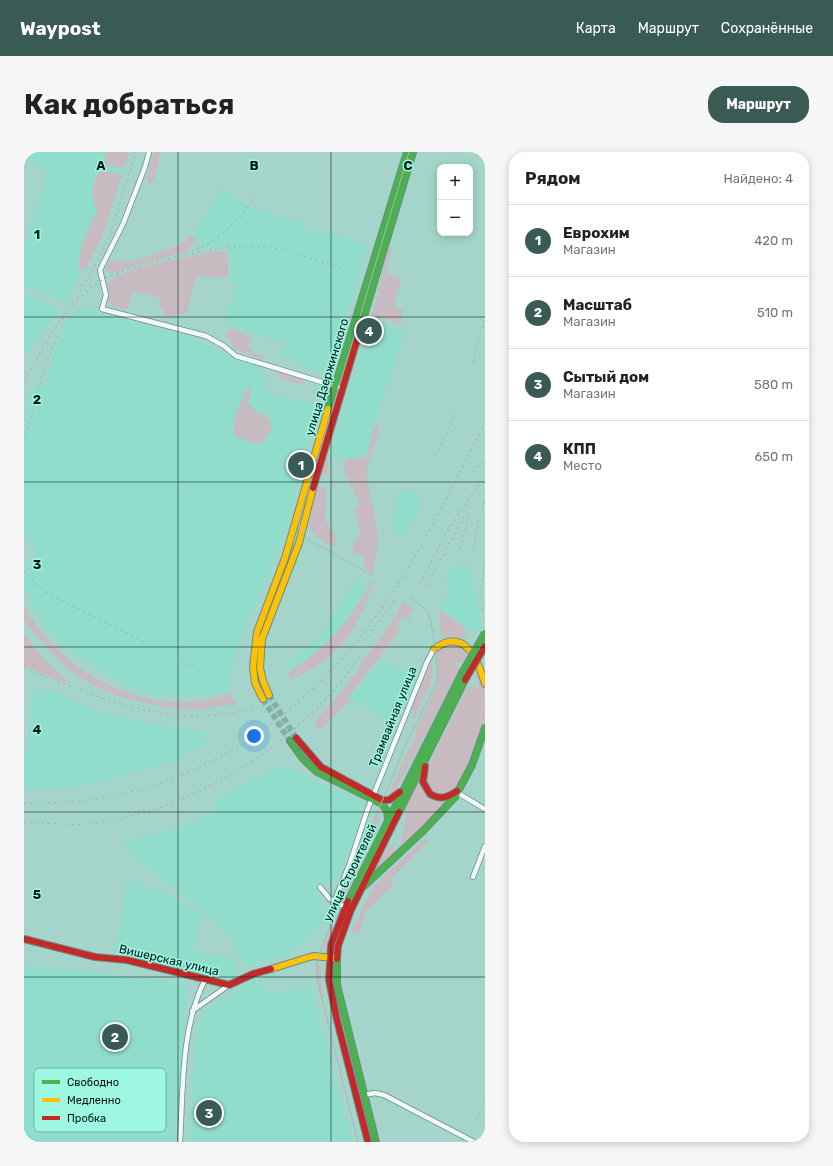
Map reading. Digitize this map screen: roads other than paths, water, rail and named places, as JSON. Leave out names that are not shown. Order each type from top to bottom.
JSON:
[{"type":"main road","name":"улица Дзержинского","points":[[263,699],[253,677],[252,668],[254,647],[283,565],[299,504],[336,387],[406,152]]},
{"type":"main road","name":"улица Дзержинского","points":[[269,695],[261,676],[259,661],[260,648],[269,617],[299,543],[342,388],[413,152]]},
{"type":"main road","name":"улица Строителей","points":[[368,1142],[331,992],[329,957],[334,933],[345,907],[404,788],[462,673],[485,633]]},
{"type":"main road","points":[[434,649],[442,644],[453,642],[468,647],[474,654],[485,684]]},
{"type":"main road","name":"улица Строителей","points":[[376,1142],[339,998],[336,958],[344,926],[361,889],[465,680],[485,646]]},
{"type":"main road","points":[[460,690],[451,715],[424,768],[422,779],[428,793],[439,798],[452,795],[463,784]]},
{"type":"main road","points":[[361,889],[448,806],[463,784],[474,761],[485,728]]},
{"type":"main road","points":[[296,738],[321,767],[381,803],[386,808],[388,814],[387,822]]},
{"type":"main road","points":[[290,741],[303,759],[316,772],[372,797],[382,800],[389,800],[404,788]]},
{"type":"main road","name":"Вишерская улица","points":[[24,939],[95,956],[128,960],[229,986],[253,974],[313,956],[336,958]]},
{"type":"street","points":[[149,152],[145,167],[123,224],[100,270],[106,294],[102,308],[206,336],[224,346],[236,356],[342,388]]},
{"type":"street","name":"Трамвайная улица","points":[[334,902],[350,863],[372,797],[427,662],[434,649]]},
{"type":"street","points":[[458,792],[485,809]]},
{"type":"street","points":[[473,877],[485,846]]},
{"type":"street","points":[[320,887],[334,902],[345,907]]},
{"type":"street","points":[[180,1142],[185,1061],[192,1012],[205,980]]},
{"type":"street","points":[[192,1012],[229,986]]},
{"type":"street","points":[[364,1096],[375,1093],[384,1095],[474,1142]]},
{"type":"tunnel","points":[[269,695],[296,738]]},
{"type":"tunnel","points":[[263,699],[290,741]]},
{"type":"tram line","points":[[373,576],[304,537],[300,530],[299,521],[409,152]]},
{"type":"tram line","points":[[358,1142],[318,983],[316,964],[324,941],[405,746],[437,681],[434,636],[430,618],[424,608],[409,597]]},
{"type":"railway","points":[[77,297],[99,258],[111,232],[136,152]]},
{"type":"railway","points":[[62,319],[81,297],[104,279],[125,270],[201,248],[228,229],[249,206],[255,197]]},
{"type":"railway","points":[[192,254],[226,247],[259,246],[284,250],[344,269]]},
{"type":"railway","points":[[49,338],[64,315]]},
{"type":"railway","points":[[473,363],[485,316]]},
{"type":"railway","points":[[24,441],[42,375],[58,333]]},
{"type":"railway","points":[[24,380],[51,334]]},
{"type":"railway","points":[[435,456],[446,435],[454,410]]},
{"type":"railway","points":[[24,803],[83,800],[139,790],[192,771],[240,745],[285,713],[327,675],[364,632],[398,584],[433,525],[485,423]]},
{"type":"railway","points":[[474,472],[485,459]]},
{"type":"railway","points":[[420,584],[446,533],[485,476]]},
{"type":"railway","points":[[474,551],[477,525],[485,499]]},
{"type":"railway","points":[[426,587],[470,505]]},
{"type":"railway","points":[[460,548],[470,513]]},
{"type":"railway","points":[[482,611],[481,589],[485,556]]},
{"type":"railway","points":[[24,571],[47,593],[146,643]]},
{"type":"railway","points":[[364,641],[396,598]]},
{"type":"railway","points":[[24,822],[85,824],[132,816],[171,803],[208,786],[245,766],[279,742],[310,715],[338,685],[361,654]]},
{"type":"railway","points":[[182,661],[199,670]]},
{"type":"railway","points":[[24,668],[108,700],[135,708],[162,713],[191,716],[220,714],[252,709]]},
{"type":"railway","points":[[477,1119],[485,1100]]},
{"type":"place","name":"КПП","points":[[369,331]]},
{"type":"place","name":"Еврохим","points":[[301,465]]},
{"type":"place","name":"Масштаб","points":[[115,1037]]},
{"type":"place","name":"Сытый дом","points":[[209,1113]]}]
